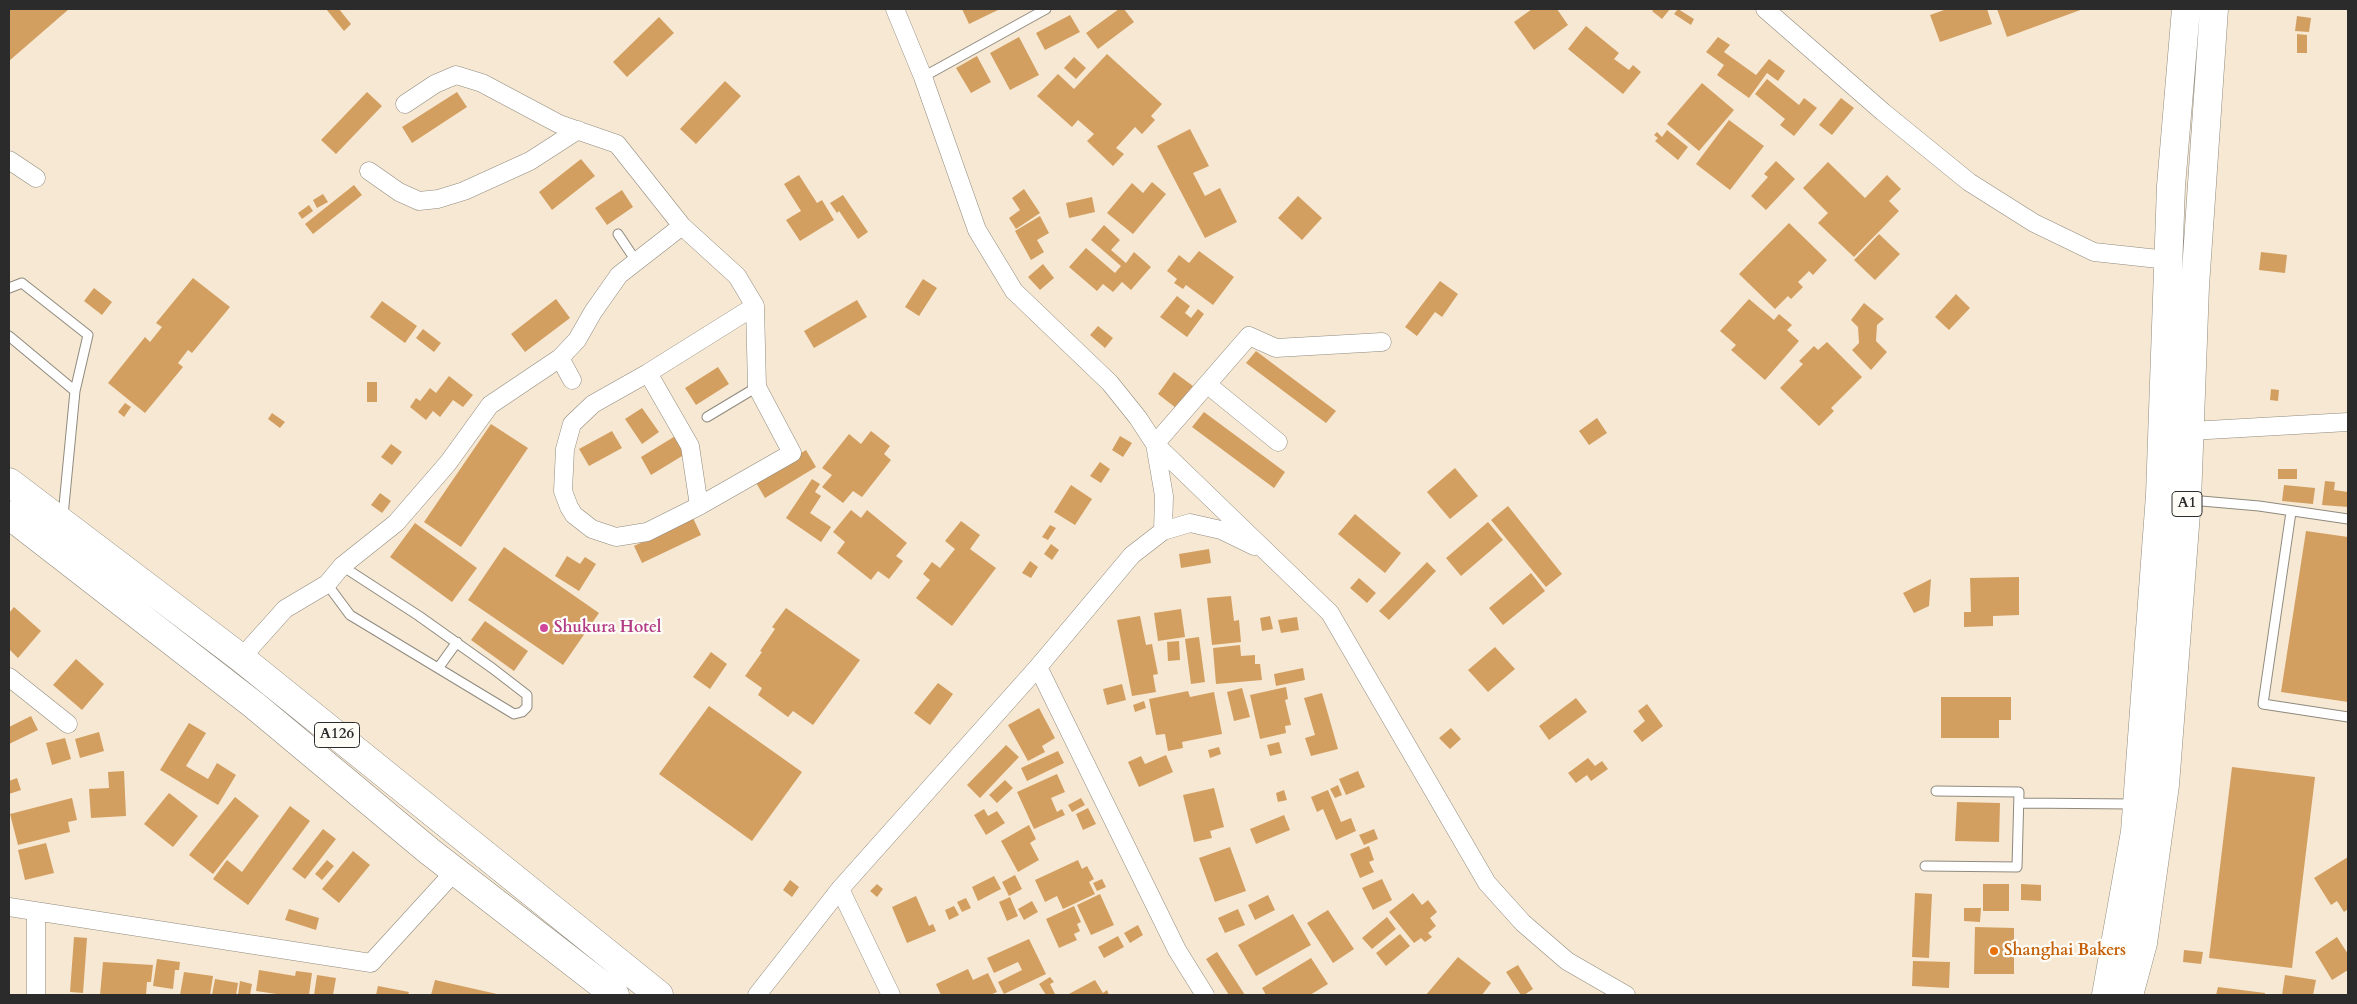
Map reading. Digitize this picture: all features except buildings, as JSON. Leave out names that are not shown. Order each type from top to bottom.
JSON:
[{"type":"highway","name":"A1","points":[[2106,995],[2125,898],[2135,832],[2160,495],[2171,186],[2186,9]]},
{"type":"highway","name":"A1","points":[[2130,995],[2142,943],[2166,785],[2187,500],[2195,286],[2214,9]]},
{"type":"highway","name":"A126","points":[[9,482],[241,658],[659,995]]},
{"type":"highway","name":"A126","points":[[9,515],[254,705],[455,871],[615,995]]},
{"type":"street","points":[[895,9],[922,77],[977,230],[1014,291],[1110,383],[1138,418],[1155,444],[1330,614],[1488,883],[1523,922],[1567,961],[1626,995]]},
{"type":"street","points":[[1765,9],[1883,112],[1969,182],[2034,223],[2094,252],[2168,260]]},
{"type":"street","points":[[405,104],[436,84],[456,74],[482,83],[559,124],[617,144],[682,226],[738,276],[755,306],[757,388],[792,453],[700,506],[647,532],[616,537],[604,534],[582,522],[565,500],[563,466],[566,439],[572,424],[593,404],[648,373],[755,306]]},
{"type":"street","points":[[369,171],[399,192],[419,201],[438,199],[464,191],[530,161],[578,130]]},
{"type":"street","points":[[9,160],[36,178]]},
{"type":"street","points":[[241,658],[285,609],[327,584],[342,566],[396,523],[448,463],[490,405],[560,358],[577,340],[593,312],[619,275],[682,226]]},
{"type":"street","points":[[1155,444],[1249,336],[1276,348],[1382,342]]},
{"type":"street","points":[[560,358],[572,380]]},
{"type":"street","points":[[648,373],[690,446],[700,506]]},
{"type":"street","points":[[1208,385],[1278,442]]},
{"type":"street","points":[[2190,431],[2348,422]]},
{"type":"street","points":[[1155,444],[1164,496],[1163,531]]},
{"type":"street","points":[[758,995],[840,889],[1038,667],[1132,555],[1163,531],[1190,523],[1221,530],[1270,554]]},
{"type":"street","points":[[1038,667],[1177,950],[1205,995]]},
{"type":"street","points":[[9,677],[68,724]]},
{"type":"street","points":[[9,907],[371,963],[455,871]]},
{"type":"street","points":[[840,889],[891,995]]},
{"type":"street","points":[[36,911],[36,995]]},
{"type":"lane","points":[[922,77],[1046,9]]},
{"type":"lane","points":[[618,234],[636,261]]},
{"type":"lane","points":[[9,288],[22,283],[88,335],[75,391],[62,524]]},
{"type":"lane","points":[[9,336],[75,391]]},
{"type":"lane","points":[[707,416],[757,388]]},
{"type":"lane","points":[[2187,500],[2259,506],[2348,519]]},
{"type":"lane","points":[[2291,512],[2264,704],[2348,717]]},
{"type":"lane","points":[[327,584],[350,615],[514,714],[522,712],[527,707],[526,695],[457,642],[342,566]]},
{"type":"lane","points":[[439,667],[457,642]]},
{"type":"lane","points":[[1925,866],[2017,867],[2019,792],[1936,791]]},
{"type":"lane","points":[[2019,803],[2137,804]]},
{"type":"place","name":"Shukura Hotel","points":[[544,628]]},
{"type":"place","name":"Shanghai Bakers","points":[[1994,951]]}]
